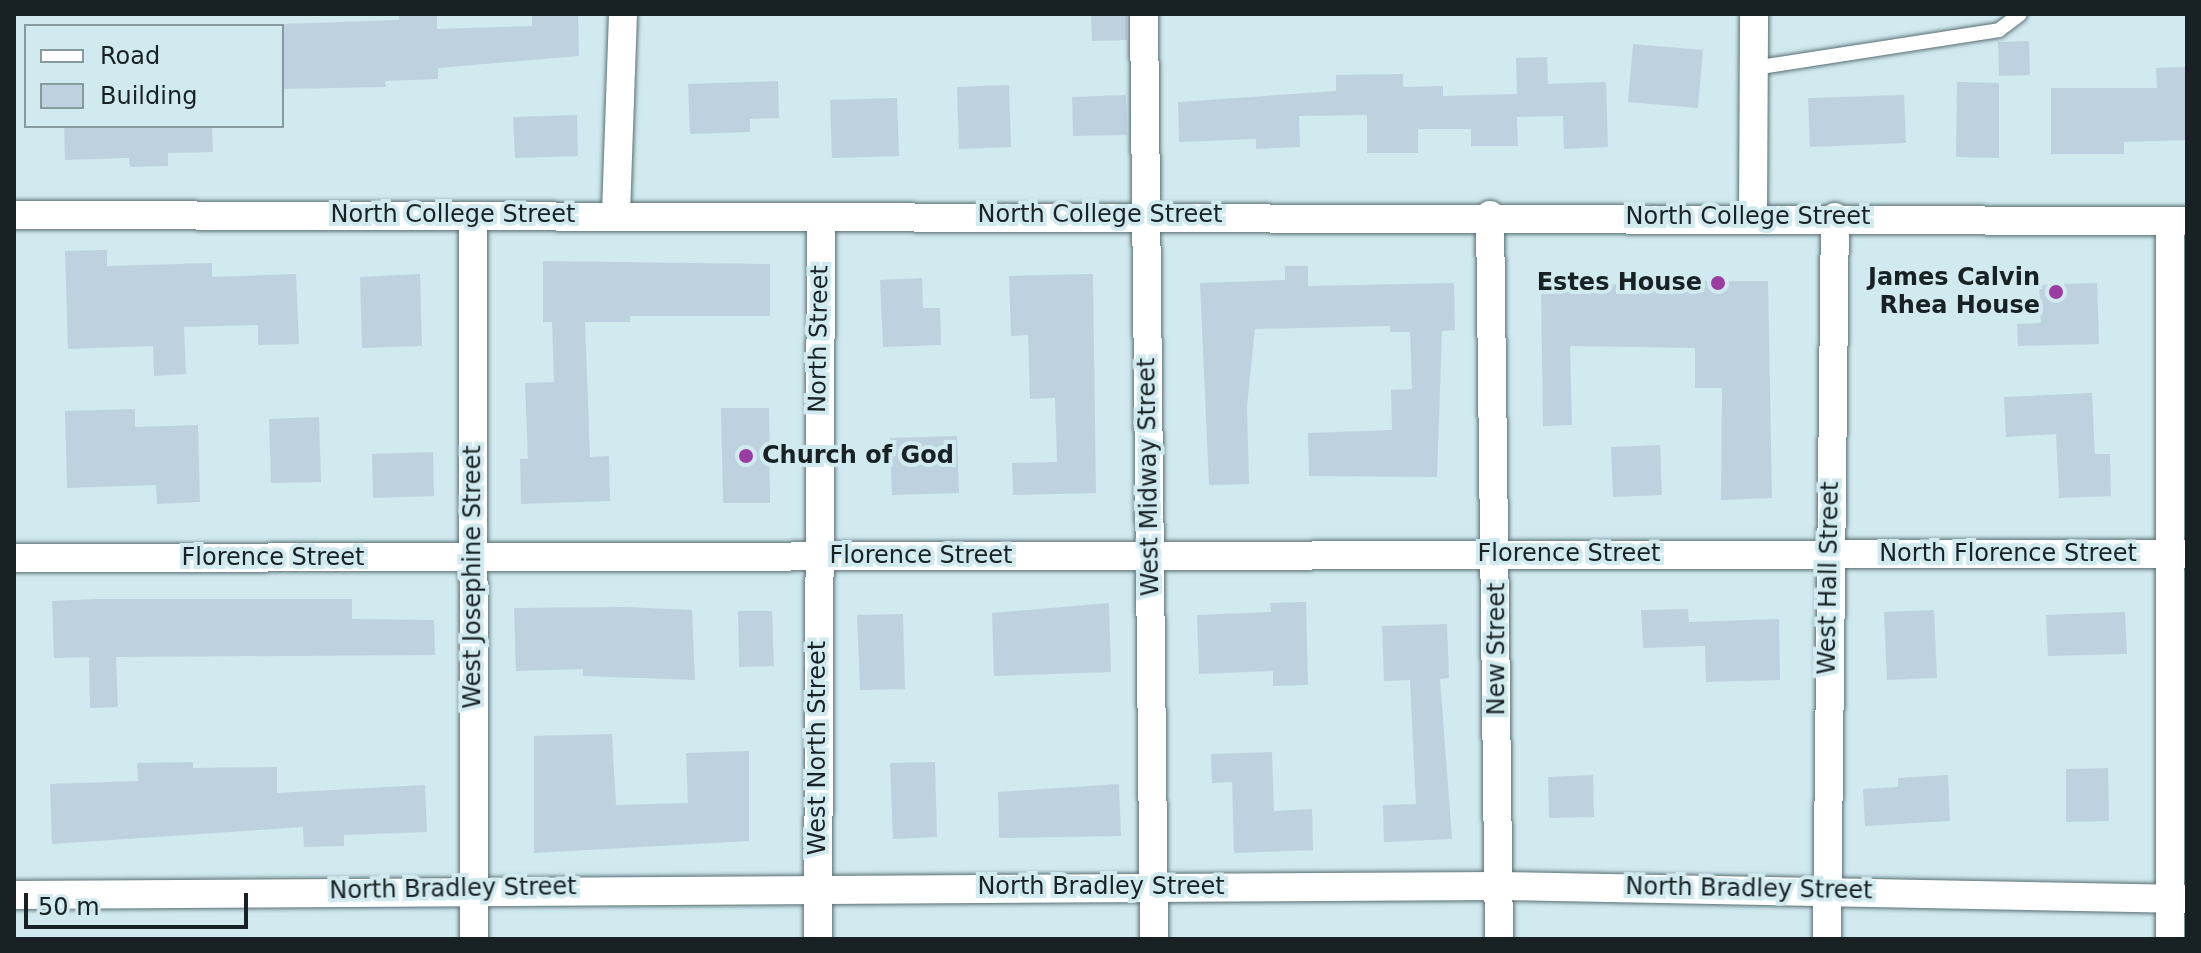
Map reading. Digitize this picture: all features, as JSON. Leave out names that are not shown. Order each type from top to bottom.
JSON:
[{"type":"street","points":[[616,214],[623,14]]},
{"type":"street","name":"West Midway Street","points":[[1144,14],[1154,939]]},
{"type":"street","points":[[1753,217],[1754,14]]},
{"type":"street","name":"North College Street","points":[[14,215],[616,214],[821,218],[1146,214],[2178,221]]},
{"type":"street","name":"New Street","points":[[1490,215],[1497,554],[1499,939]]},
{"type":"street","name":"West Josephine Street","points":[[473,216],[474,939]]},
{"type":"street","name":"West Hall Street","points":[[1827,939],[1835,217]]},
{"type":"street","name":"North Street","points":[[817,556],[821,218]]},
{"type":"street","points":[[2170,939],[2178,898],[2178,221]]},
{"type":"street","name":"Florence Street","points":[[14,558],[1829,553]]},
{"type":"street","name":"North Florence Street","points":[[1829,553],[2178,554]]},
{"type":"street","name":"West North Street","points":[[817,556],[818,939]]},
{"type":"street","name":"North Bradley Street","points":[[14,895],[474,888],[1499,886],[1827,888],[2178,898]]},
{"type":"lane","points":[[1754,68],[1999,30],[2020,14]]},
{"type":"building","points":[[399,14],[437,14],[437,29],[532,26],[532,14],[578,14],[579,56],[438,68],[438,79],[385,81],[386,87],[284,89],[282,24],[399,20]]},
{"type":"building","points":[[1091,14],[1127,14],[1127,40],[1092,41]]},
{"type":"building","points":[[2029,41],[2030,75],[1999,76],[1998,42]]},
{"type":"building","points":[[1633,44],[1703,50],[1698,108],[1628,102]]},
{"type":"building","points":[[1547,57],[1548,84],[1606,82],[1608,147],[1564,149],[1563,116],[1517,117],[1518,146],[1471,146],[1471,129],[1418,129],[1418,153],[1367,153],[1367,115],[1299,116],[1300,147],[1256,149],[1256,139],[1179,142],[1178,102],[1336,91],[1336,75],[1403,74],[1403,87],[1443,86],[1443,96],[1517,94],[1516,58]]},
{"type":"building","points":[[2187,67],[2187,140],[2124,142],[2124,154],[2051,154],[2051,88],[2157,88],[2156,68]]},
{"type":"building","points":[[778,81],[779,118],[750,119],[750,132],[690,134],[688,84]]},
{"type":"building","points":[[1957,82],[1999,83],[1999,158],[1956,157]]},
{"type":"building","points":[[1009,85],[1011,147],[959,149],[957,87]]},
{"type":"building","points":[[1126,95],[1127,135],[1073,136],[1072,97]]},
{"type":"building","points":[[1904,95],[1906,143],[1810,147],[1808,98]]},
{"type":"building","points":[[897,98],[899,156],[832,158],[830,100]]},
{"type":"building","points":[[577,115],[578,156],[515,158],[513,117]]},
{"type":"building","points":[[64,128],[212,128],[213,152],[168,153],[168,166],[130,167],[129,158],[65,160]]},
{"type":"building","points":[[107,250],[107,266],[212,263],[212,277],[296,274],[299,344],[258,345],[258,325],[184,327],[186,374],[154,376],[153,346],[68,349],[65,251]]},
{"type":"building","points":[[543,261],[770,264],[770,316],[630,316],[630,322],[585,322],[590,457],[609,456],[610,501],[521,504],[520,459],[528,459],[525,383],[554,382],[552,322],[543,322]]},
{"type":"building","points":[[1285,266],[1308,266],[1308,286],[1454,283],[1455,330],[1442,331],[1437,477],[1309,476],[1308,433],[1392,430],[1391,390],[1412,389],[1410,332],[1390,332],[1390,326],[1255,329],[1247,406],[1249,484],[1209,485],[1200,283],[1285,280]]},
{"type":"building","points":[[420,274],[422,346],[362,348],[360,277]]},
{"type":"building","points":[[1093,274],[1096,493],[1013,495],[1012,463],[1057,462],[1055,398],[1030,399],[1028,335],[1011,336],[1009,276]]},
{"type":"building","points":[[922,278],[923,308],[940,308],[941,345],[883,347],[880,280]]},
{"type":"building","points":[[1768,281],[1772,498],[1721,500],[1722,388],[1695,388],[1695,348],[1570,346],[1572,425],[1543,426],[1541,287]]},
{"type":"building","points":[[2097,283],[2099,344],[2018,346],[2017,324],[2041,323],[2039,285]]},
{"type":"building","points":[[2092,393],[2095,454],[2110,454],[2111,496],[2059,498],[2056,434],[2006,437],[2004,397]]},
{"type":"building","name":"Church of God","points":[[721,408],[769,408],[770,503],[723,503]]},
{"type":"building","points":[[135,409],[135,427],[198,425],[200,502],[157,504],[156,485],[67,488],[65,411]]},
{"type":"building","points":[[319,417],[321,482],[271,483],[269,419]]},
{"type":"building","points":[[957,436],[959,493],[892,495],[890,438]]},
{"type":"building","points":[[1660,445],[1662,495],[1613,497],[1611,447]]},
{"type":"building","points":[[433,452],[434,496],[373,498],[372,454]]},
{"type":"building","points":[[352,599],[352,619],[434,620],[435,655],[116,657],[118,707],[90,708],[89,657],[54,658],[52,601]]},
{"type":"building","points":[[1306,602],[1308,685],[1273,686],[1273,671],[1199,674],[1197,615],[1271,612],[1270,603]]},
{"type":"building","points":[[1109,603],[1111,672],[994,676],[992,613]]},
{"type":"building","points":[[514,608],[692,610],[695,680],[583,676],[583,669],[516,671]]},
{"type":"building","points":[[1688,609],[1689,622],[1779,619],[1780,680],[1706,682],[1705,646],[1643,648],[1641,610]]},
{"type":"building","points":[[1934,610],[1937,678],[1887,680],[1884,612]]},
{"type":"building","points":[[738,611],[772,611],[774,666],[739,667]]},
{"type":"building","points":[[2125,612],[2127,654],[2048,656],[2046,615]]},
{"type":"building","points":[[903,614],[905,689],[860,690],[857,615]]},
{"type":"building","points":[[1447,624],[1449,678],[1440,679],[1452,839],[1384,842],[1383,805],[1416,804],[1410,680],[1384,681],[1382,626]]},
{"type":"building","points":[[612,734],[616,805],[688,803],[686,753],[749,751],[749,841],[534,853],[534,736]]},
{"type":"building","points":[[1272,752],[1274,811],[1312,809],[1313,850],[1234,853],[1232,782],[1212,783],[1211,754]]},
{"type":"building","points":[[193,762],[193,768],[277,767],[277,793],[425,785],[427,832],[344,835],[344,846],[304,847],[303,827],[52,844],[50,784],[138,781],[137,763]]},
{"type":"building","points":[[935,762],[937,837],[893,839],[890,763]]},
{"type":"building","points":[[2108,768],[2109,821],[2066,822],[2066,769]]},
{"type":"building","points":[[1593,775],[1594,817],[1549,818],[1548,777]]},
{"type":"building","points":[[1948,775],[1950,821],[1865,826],[1863,789],[1898,787],[1898,778]]},
{"type":"building","points":[[1119,784],[1121,836],[999,838],[998,792]]},
{"type":"place","name":"Estes House","points":[[1718,283]]},
{"type":"place","name":"James Calvin Rhea House","points":[[2056,292]]},
{"type":"place","name":"Church of God","points":[[746,456]]}]
